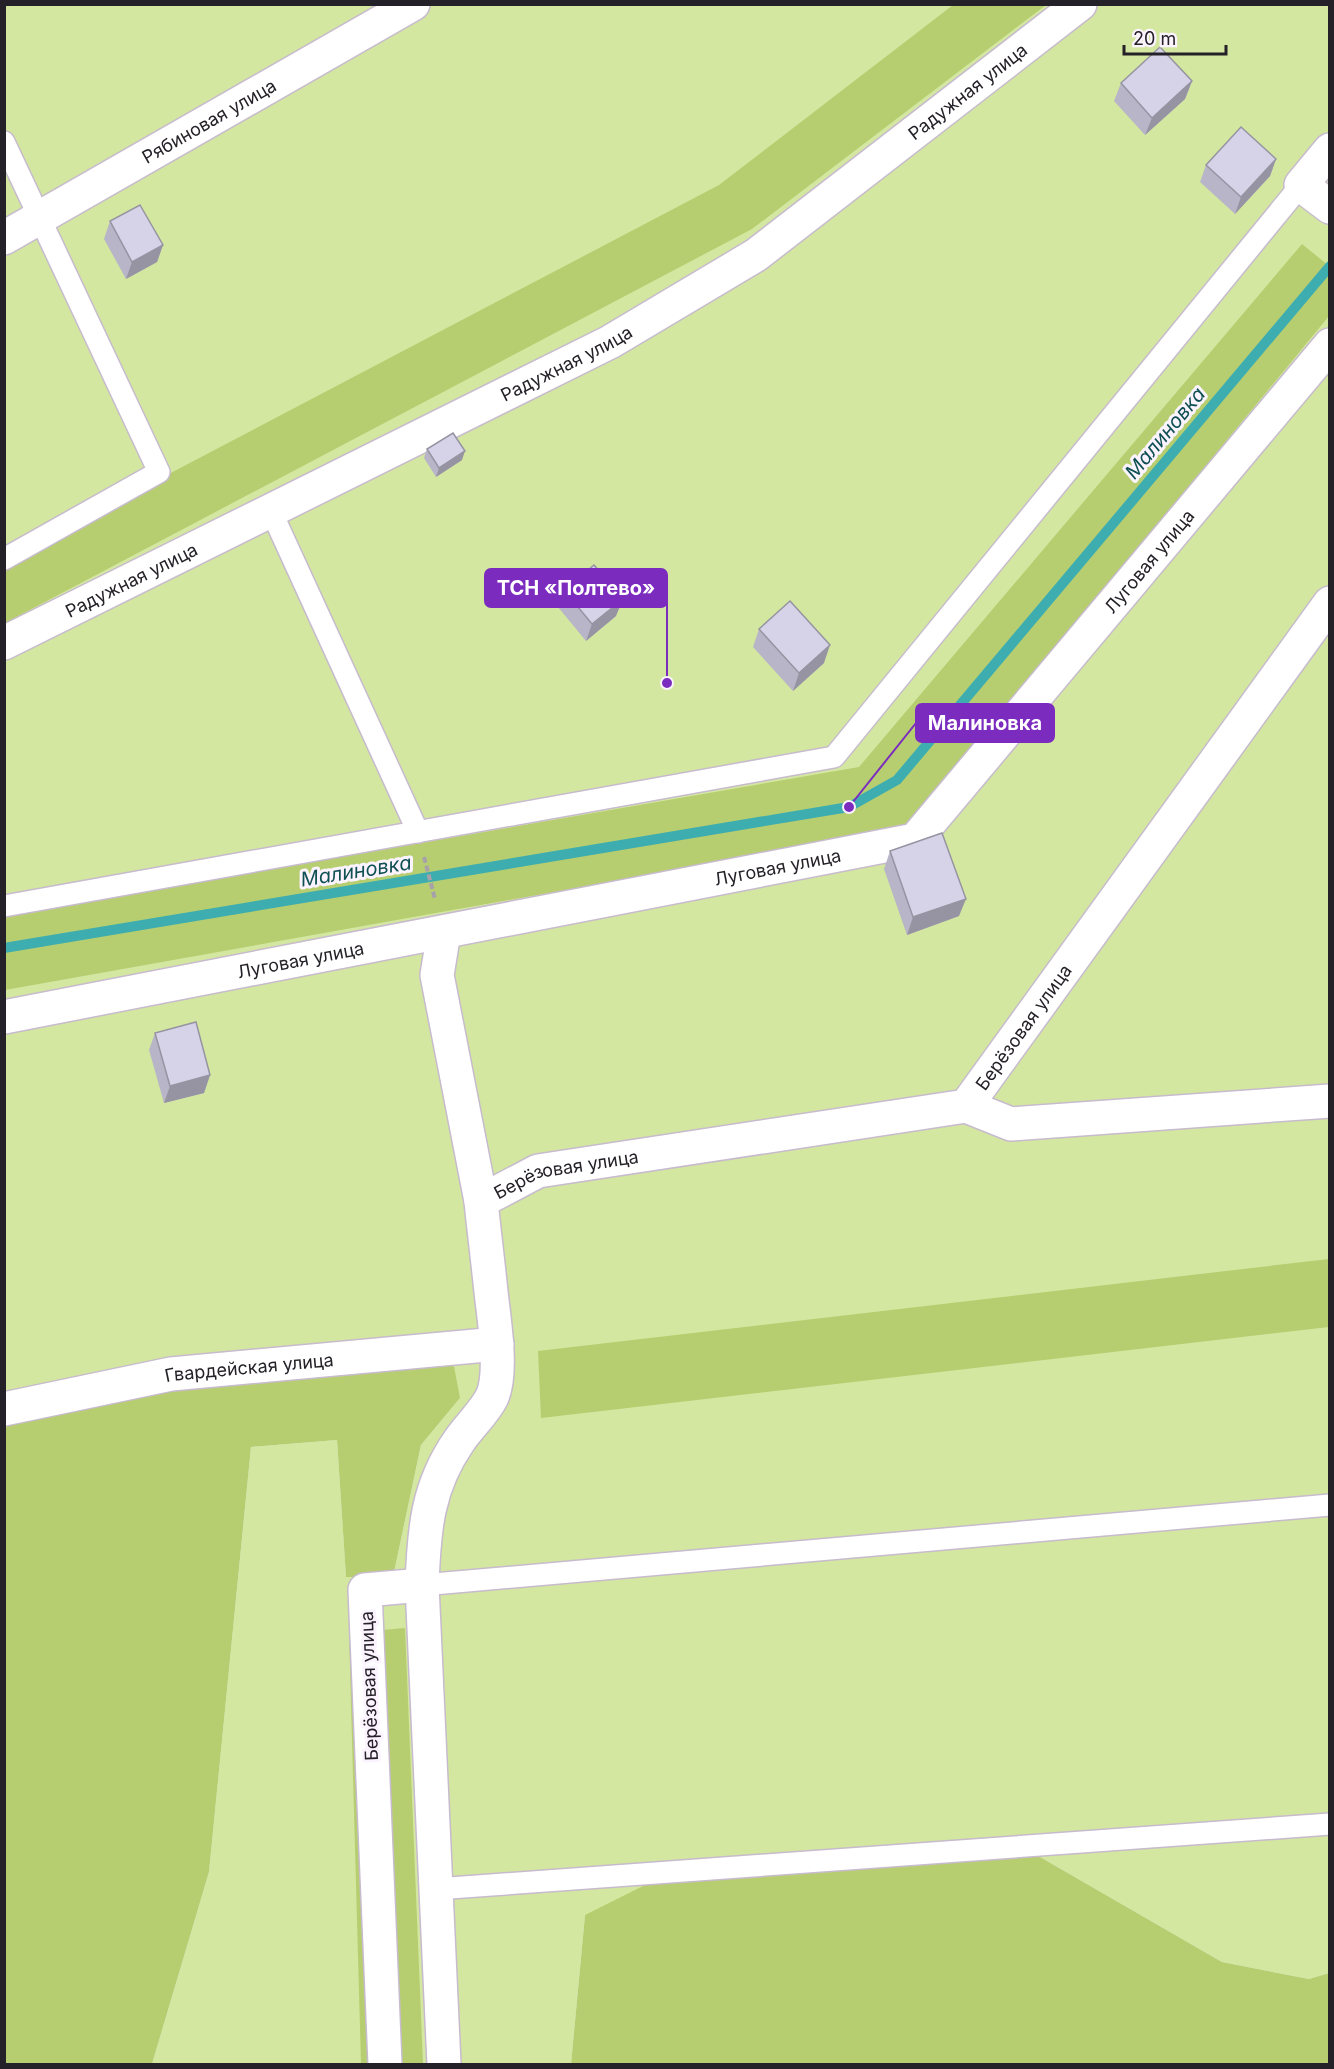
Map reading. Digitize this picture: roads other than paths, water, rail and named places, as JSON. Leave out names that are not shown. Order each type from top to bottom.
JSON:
[{"type":"street","name":"Рябиновая улица","points":[[4,238],[413,4]]},
{"type":"street","name":"Радужная улица","points":[[4,643],[610,342],[756,255],[1080,4]]},
{"type":"street","points":[[1329,150],[1301,185],[1329,207]]},
{"type":"street","name":"Луговая улица","points":[[4,1017],[915,840],[1329,345]]},
{"type":"street","name":"Берёзовая улица","points":[[385,2064],[365,1590],[422,1585],[423,1543],[429,1504],[441,1470],[459,1440],[492,1396],[497,1344],[481,1201],[537,1171],[966,1106],[1329,603]]},
{"type":"street","points":[[444,932],[437,975],[481,1201]]},
{"type":"street","points":[[966,1106],[1011,1124],[1329,1101]]},
{"type":"street","name":"Гвардейская улица","points":[[4,1409],[171,1374],[497,1344]]},
{"type":"street","points":[[422,1585],[444,2064]]},
{"type":"lane","points":[[4,142],[159,472],[4,559]]},
{"type":"lane","points":[[4,906],[834,757],[1301,185]]},
{"type":"lane","points":[[271,511],[418,832]]},
{"type":"lane","points":[[422,1585],[1329,1505]]},
{"type":"lane","points":[[436,1889],[1329,1824]]},
{"type":"waterway","name":"Малиновка","points":[[4,948],[849,807],[897,780],[1330,266]]},
{"type":"place","name":"ТСН «Полтево»","points":[[667,683]]},
{"type":"place","name":"Малиновка","points":[[849,807]]}]
